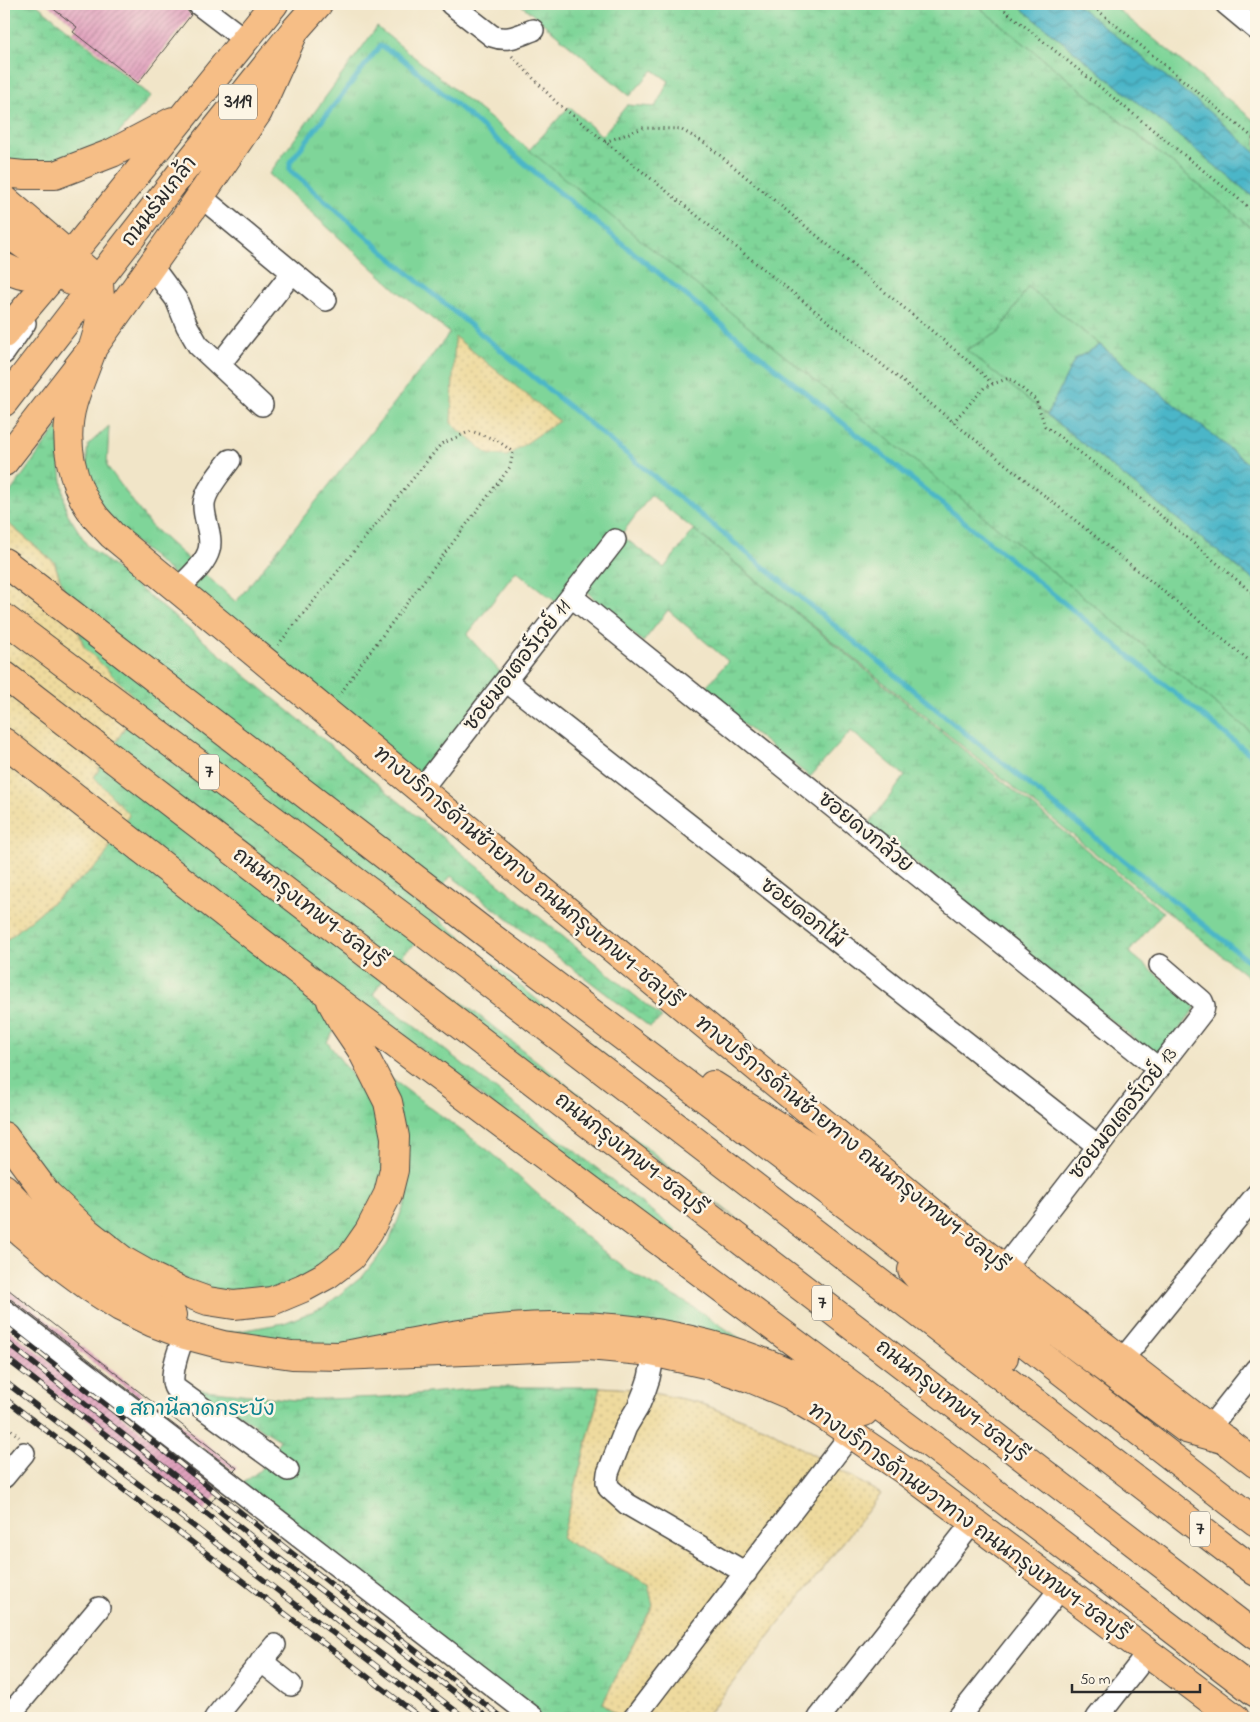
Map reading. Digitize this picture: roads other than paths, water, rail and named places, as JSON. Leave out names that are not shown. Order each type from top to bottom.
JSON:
[{"type":"main road","name":"ถนนร่มเกล้า","points":[[4,334],[65,262],[274,4]]},
{"type":"main road","name":"ถนนร่มเกล้า","points":[[4,402],[181,173],[318,4]]},
{"type":"main road","points":[[4,462],[94,346],[258,112],[295,30]]},
{"type":"main road","points":[[4,172],[24,175],[55,175],[112,153],[182,117]]},
{"type":"main road","points":[[4,199],[93,288]]},
{"type":"main road","points":[[69,457],[79,416],[89,394],[112,350],[159,276],[196,203]]},
{"type":"main road","points":[[4,231],[65,262]]},
{"type":"main road","points":[[4,267],[20,275],[37,276],[65,262]]},
{"type":"main road","name":"ทางบริการด้านซ้ายทาง ถนนกรุงเทพฯ-ชลบุรี","points":[[93,288],[100,317],[94,346],[73,402],[68,422],[69,457],[79,489],[94,515],[112,535],[944,1222],[1256,1464]]},
{"type":"main road","points":[[4,562],[589,1011],[873,1226],[1256,1522]]},
{"type":"main road","name":"7","points":[[4,618],[414,926],[1256,1572]]},
{"type":"main road","name":"ถนนกรุงเทพฯ-ชลบุรี","points":[[4,676],[1256,1636]]},
{"type":"main road","points":[[4,742],[320,987],[949,1458],[1256,1693]]},
{"type":"main road","points":[[4,1136],[47,1194],[87,1232],[124,1261],[154,1278],[183,1292],[208,1301],[234,1305],[272,1301],[303,1288],[327,1275],[350,1257],[369,1231],[388,1194],[394,1170],[395,1137],[388,1102],[361,1049],[320,987]]},
{"type":"main road","points":[[589,1011],[749,1107],[809,1146],[1186,1429],[1218,1434]]},
{"type":"main road","points":[[4,1188],[27,1212],[71,1249],[147,1300],[223,1345]]},
{"type":"main road","name":"ทางบริการด้านขวาทาง ถนนกรุงเทพฯ-ชลบุรี","points":[[4,1218],[92,1289],[128,1311],[185,1334],[223,1345],[292,1355],[339,1356],[589,1346],[654,1353],[710,1365],[752,1379],[790,1395],[822,1414],[973,1522],[1235,1718]]},
{"type":"main road","points":[[873,1226],[942,1305],[1062,1406],[1081,1429],[1087,1443]]},
{"type":"main road","points":[[339,1356],[481,1331],[589,1326],[655,1332],[716,1346],[759,1360],[799,1377],[949,1458]]},
{"type":"street","points":[[198,4],[244,40]]},
{"type":"street","points":[[450,4],[492,36],[498,38],[510,39],[533,30]]},
{"type":"street","points":[[1226,4],[1256,28]]},
{"type":"street","points":[[196,203],[326,300]]},
{"type":"street","points":[[4,354],[47,292],[65,262]]},
{"type":"street","points":[[220,364],[292,273]]},
{"type":"street","points":[[159,276],[176,299],[187,326],[198,344],[262,405]]},
{"type":"street","points":[[178,590],[209,550],[204,502],[230,460]]},
{"type":"street","name":"ซอยมอเตอร์เวย์ 11","points":[[420,791],[615,540]]},
{"type":"street","name":"ซอยดงกล้วย","points":[[572,597],[1159,1069]]},
{"type":"street","name":"ซอยดอกไม้","points":[[506,681],[1098,1146]]},
{"type":"street","name":"ซอยมอเตอร์เวย์ 13","points":[[1003,1269],[1200,1017],[1204,1006],[1202,1001],[1160,966]]},
{"type":"street","points":[[1122,1360],[1256,1195]]},
{"type":"street","points":[[4,1310],[534,1718]]},
{"type":"street","points":[[185,1334],[173,1374],[175,1388],[288,1470]]},
{"type":"street","points":[[654,1353],[650,1378],[638,1407],[626,1427],[608,1473],[607,1482],[610,1488],[627,1504],[746,1573]]},
{"type":"street","points":[[1218,1434],[1256,1369]]},
{"type":"street","points":[[634,1718],[850,1434]]},
{"type":"street","points":[[4,1477],[24,1452]]},
{"type":"street","points":[[819,1718],[973,1522]]},
{"type":"street","points":[[958,1718],[1060,1588]]},
{"type":"street","points":[[7,1718],[99,1608]]},
{"type":"street","points":[[215,1718],[268,1653],[291,1685]]},
{"type":"street","points":[[1097,1718],[1148,1653]]},
{"type":"water","points":[[1016,4],[1076,4],[1200,104],[1256,153],[1256,199]]},
{"type":"water","points":[[1100,345],[1256,470],[1256,582],[1047,415],[1075,359]]},
{"type":"waterway","points":[[1256,759],[543,179],[399,56],[380,46],[290,162],[290,170],[417,281],[948,719],[1256,967]]},
{"type":"railway","points":[[4,1325],[377,1621],[503,1718]]},
{"type":"railway","points":[[4,1340],[280,1559],[488,1718]]},
{"type":"railway","points":[[4,1357],[161,1477],[343,1625],[465,1718]]},
{"type":"railway","points":[[4,1381],[444,1718]]},
{"type":"railway","points":[[4,1398],[421,1718]]},
{"type":"place","name":"สถานีลาดกระบัง","points":[[120,1410]]}]
